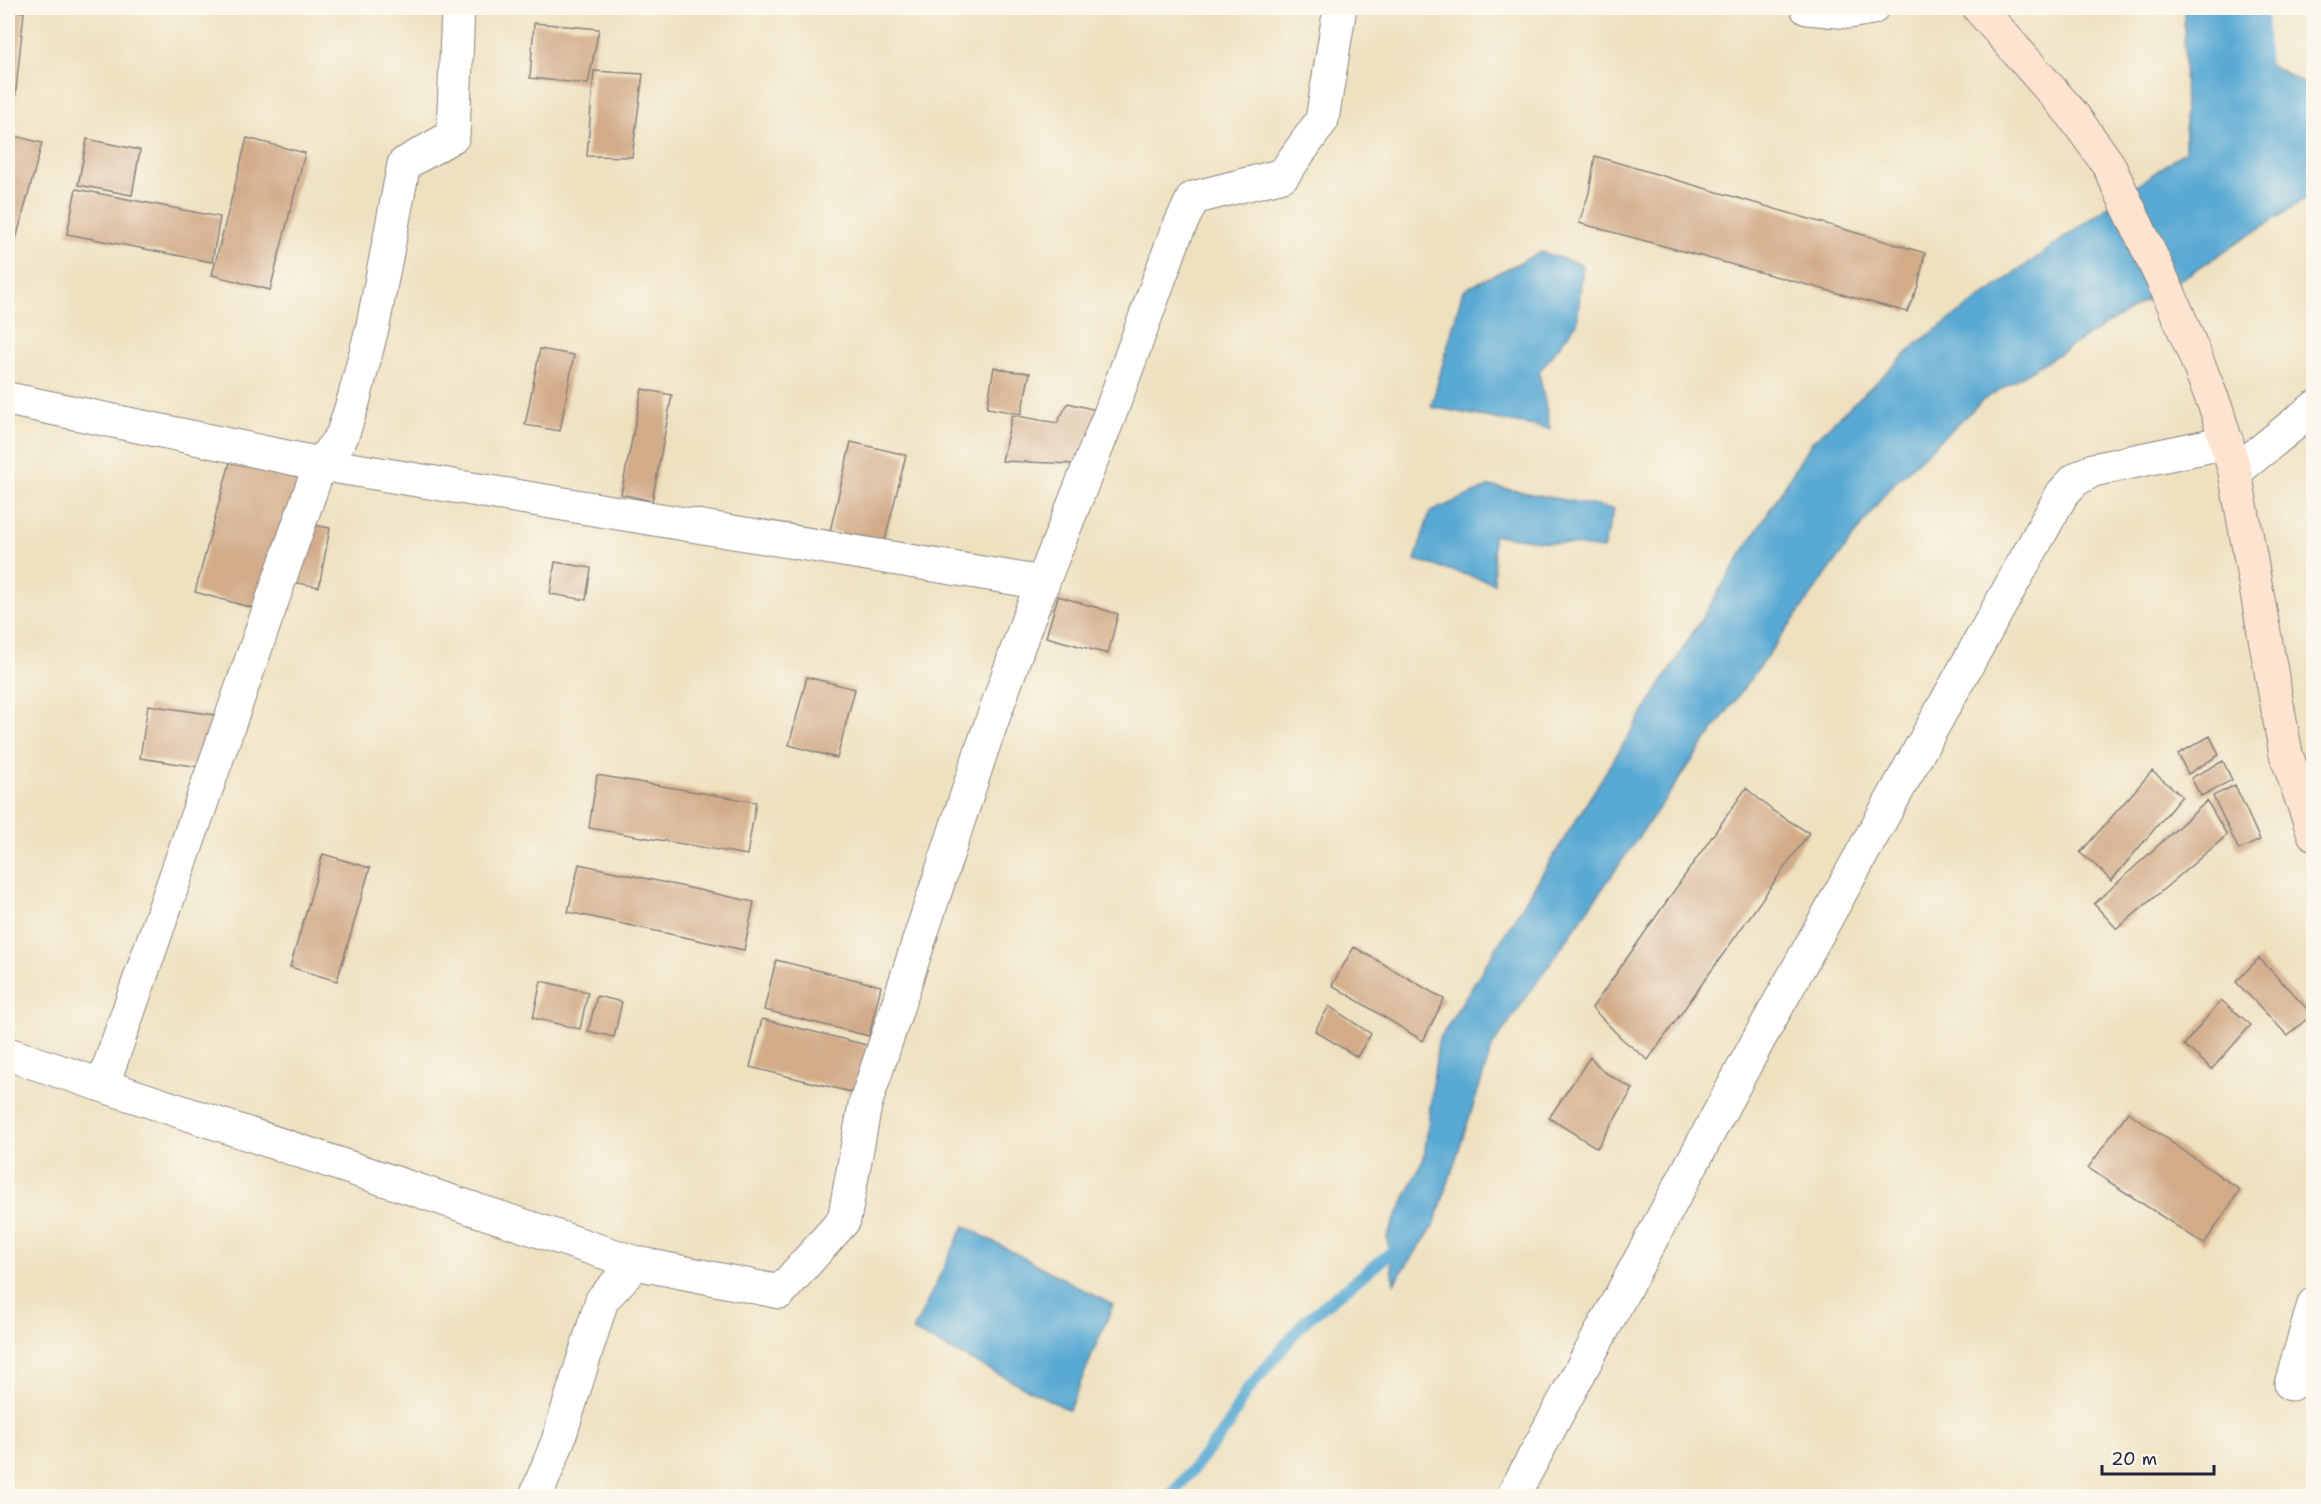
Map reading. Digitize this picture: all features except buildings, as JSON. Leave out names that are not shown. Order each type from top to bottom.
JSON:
[{"type":"main road","points":[[1979,8],[2072,114],[2108,164],[2170,296],[2226,442],[2286,754],[2313,834]]},
{"type":"street","points":[[103,1084],[320,464],[342,436],[373,325],[404,164],[453,136],[458,8]]},
{"type":"street","points":[[8,1054],[636,1263],[780,1292],[844,1220],[865,1105],[981,752],[1175,236],[1193,198],[1283,175],[1322,120],[1340,8]]},
{"type":"street","points":[[1807,8],[1849,12],[1872,8]]},
{"type":"street","points":[[8,399],[320,464],[1043,583]]},
{"type":"street","points":[[1513,1497],[1765,1029],[2062,494],[2075,480],[2093,470],[2226,442],[2313,408]]},
{"type":"street","points":[[536,1497],[558,1441],[602,1300],[636,1263]]},
{"type":"street","points":[[2291,1384],[2313,1304]]},
{"type":"water","points":[[2184,8],[2261,8],[2258,58],[2313,89],[2313,199],[2304,200],[2181,279],[1983,400],[1889,488],[1712,732],[1493,1045],[1434,1226],[1394,1283],[1387,1236],[1424,1158],[1438,1041],[1812,442],[1919,342],[2185,151]]},
{"type":"water","points":[[1541,252],[1583,265],[1577,323],[1539,372],[1550,429],[1431,407],[1463,290]]},
{"type":"water","points":[[1490,486],[1614,509],[1603,549],[1493,535],[1494,583],[1415,560],[1430,512]]},
{"type":"water","points":[[964,1226],[1113,1305],[1069,1410],[913,1331]]},
{"type":"waterway","points":[[2261,8],[2264,76]]},
{"type":"waterway","points":[[1171,1496],[1228,1426],[1245,1393],[1305,1321],[1401,1245]]}]
